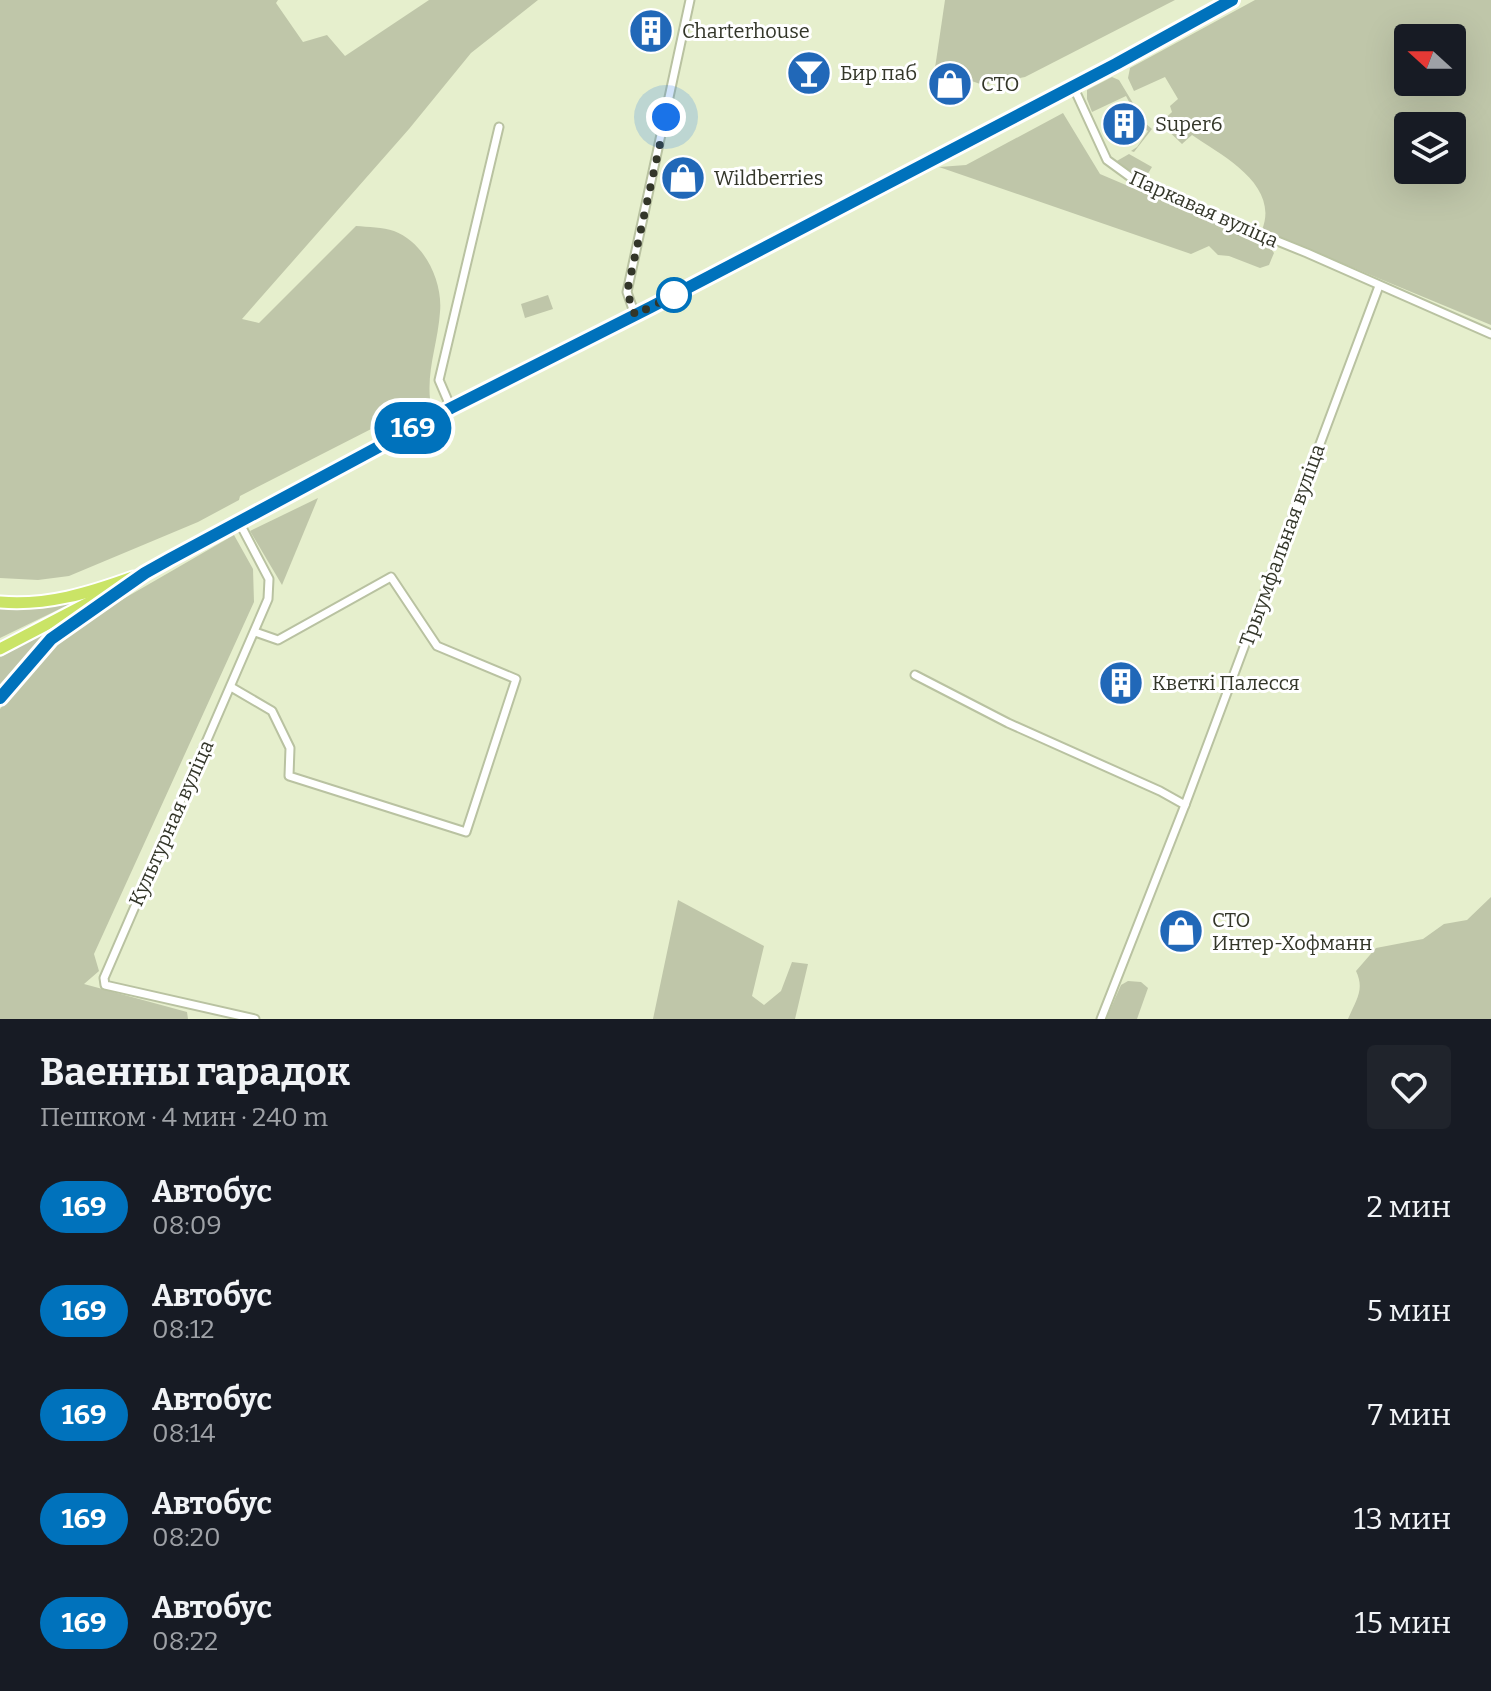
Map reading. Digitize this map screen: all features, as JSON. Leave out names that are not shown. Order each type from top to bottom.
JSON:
[{"type":"highway","points":[[0,602],[28,603],[80,596],[145,573]]},
{"type":"highway","points":[[0,649],[145,573]]},
{"type":"highway","points":[[0,698],[51,639],[145,573]]},
{"type":"main road","points":[[145,573],[238,520],[1073,86],[1232,0]]},
{"type":"street","points":[[635,315],[627,292],[690,0]]},
{"type":"street","name":"Паркавая вуліца","points":[[1073,86],[1104,155],[1125,176],[1144,187],[1307,253],[1491,334]]},
{"type":"street","points":[[451,408],[439,380],[499,127]]},
{"type":"street","name":"Трыумфальная вуліца","points":[[1101,1019],[1185,805],[1379,286]]},
{"type":"street","name":"Культурная вуліца","points":[[238,520],[269,579],[268,599],[107,970],[105,985],[255,1019]]},
{"type":"street","points":[[231,687],[272,711],[290,748],[289,776],[466,832],[516,679],[437,646],[391,577],[278,640],[255,632]]},
{"type":"street","points":[[915,675],[1008,723],[1185,805]]},
{"type":"green space","points":[[0,0],[278,0],[276,3],[303,42],[327,35],[345,56],[429,0],[538,0],[471,53],[409,129],[242,319],[259,323],[356,226],[394,231],[405,236],[423,253],[438,288],[440,312],[430,377],[430,399],[240,496],[239,500],[198,522],[69,576],[38,580],[0,578]]},
{"type":"green space","points":[[945,0],[1175,0],[1025,77],[983,85],[935,68]]},
{"type":"green space","points":[[1255,0],[1491,0],[1491,325],[1262,230],[1265,214],[1263,199],[1245,174],[1233,162],[1192,135],[1182,144],[1160,123],[1172,112],[1170,106],[1178,99],[1165,77],[1134,91],[1128,78],[1130,68]]},
{"type":"green space","points":[[1112,77],[1119,80],[1145,123],[1152,129],[1134,152],[1131,151],[1148,131],[1142,127],[1126,96],[1092,112],[1087,99],[1087,90]]},
{"type":"green space","points":[[1063,113],[1100,174],[1269,246],[1274,253],[1269,265],[1260,268],[1218,255],[1209,246],[1191,254],[939,167],[966,165]]},
{"type":"green space","points":[[1129,154],[1152,167],[1144,180],[1115,162]]},
{"type":"green space","points":[[548,295],[553,309],[525,318],[521,304]]},
{"type":"green space","points":[[318,498],[282,585],[250,531]]},
{"type":"green space","points":[[234,535],[253,569],[254,602],[94,954],[99,971],[84,984],[187,1012],[188,1019],[0,1019],[0,709],[46,651],[118,602]]},
{"type":"green space","points":[[76,601],[0,638],[0,606]]},
{"type":"green space","points":[[71,619],[0,694],[0,657]]},
{"type":"green space","points":[[1491,897],[1491,1019],[1348,1019],[1360,990],[1356,971],[1376,948],[1423,939],[1444,924],[1467,920]]},
{"type":"green space","points":[[678,900],[764,946],[752,996],[764,1005],[781,991],[792,962],[808,964],[795,1019],[653,1019]]},
{"type":"green space","points":[[1128,981],[1141,982],[1148,988],[1137,1019],[1106,1019],[1121,985]]},
{"type":"bus line","name":"169","points":[[0,698],[51,639],[145,573],[238,520],[1116,64],[1232,0]]},
{"type":"place","name":"Charterhouse","points":[[651,31]]},
{"type":"place","name":"Бир паб","points":[[809,73]]},
{"type":"place","name":"СТО","points":[[950,84]]},
{"type":"place","name":"Super6","points":[[1124,124]]},
{"type":"place","name":"Wildberries","points":[[683,178]]},
{"type":"place","name":"Кветкі Палесся","points":[[1121,683]]},
{"type":"place","name":"СТО Интер-Хофманн","points":[[1181,931]]},
{"type":"route","points":[[666,117],[627,292],[635,315],[674,295]]}]
